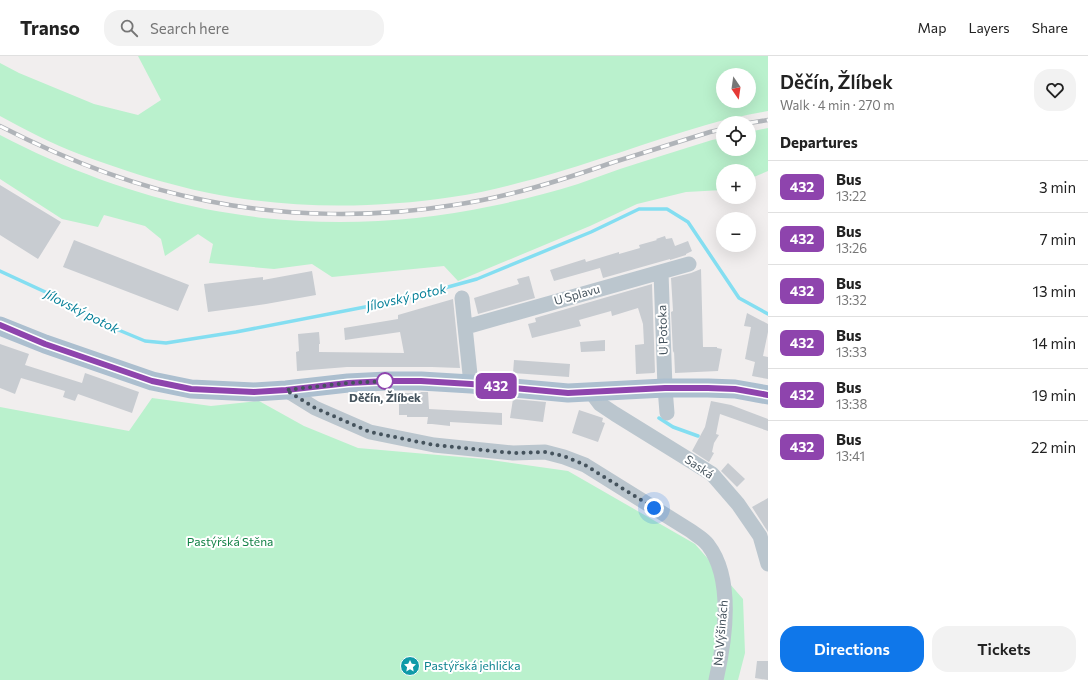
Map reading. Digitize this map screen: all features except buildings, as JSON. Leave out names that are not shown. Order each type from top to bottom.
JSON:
[{"type":"main road","points":[[0,326],[45,344],[152,381],[191,389],[254,392],[348,383],[421,381],[568,393],[665,388],[735,389],[768,395]]},
{"type":"street","name":"U Splavu","points":[[466,327],[689,264]]},
{"type":"street","name":"U Potoka","points":[[661,272],[667,413]]},
{"type":"street","points":[[462,298],[471,384]]},
{"type":"street","name":"Na Výšinách","points":[[286,390],[315,408],[370,432],[434,445],[513,453],[545,452],[564,456],[585,465],[691,531],[707,544],[716,558],[725,598],[722,643],[716,680]]},
{"type":"street","name":"Saská","points":[[591,392],[600,404],[712,474],[738,504],[760,536],[768,564]]},
{"type":"green space","points":[[138,56],[768,56],[768,111],[742,116],[716,116],[716,122],[556,173],[493,189],[422,201],[392,204],[330,206],[269,202],[209,193],[111,166],[69,150],[0,116],[0,63],[19,73],[94,104],[138,115],[161,100]]},
{"type":"green space","points":[[768,128],[768,171],[756,176],[756,164],[716,164],[716,190],[686,192],[637,204],[590,226],[458,281],[444,266],[332,277],[312,264],[274,269],[209,263],[213,244],[198,234],[165,256],[161,239],[145,226],[104,215],[98,227],[62,219],[0,179],[0,135],[49,159],[100,179],[178,203],[263,218],[321,222],[378,221],[435,216],[525,199],[578,184],[620,169],[716,139],[716,156],[756,156],[756,131]]},
{"type":"green space","name":"Pastýřská Stěna","points":[[152,398],[211,406],[259,401],[304,426],[358,448],[484,459],[568,471],[695,544],[743,599],[745,653],[738,680],[0,680],[0,407],[129,431]]},
{"type":"waterway","name":"Jílovský potok","points":[[0,271],[67,302],[109,326],[145,341],[166,343],[236,332],[401,300],[477,279],[591,232],[639,209],[667,209],[688,222],[739,298],[768,314]]},
{"type":"waterway","points":[[659,418],[673,427],[698,436]]},
{"type":"railway","points":[[756,122],[768,120]]},
{"type":"railway","points":[[0,126],[76,161],[101,171],[154,188],[208,201],[238,206],[299,213],[331,214],[393,212],[475,202],[515,193],[716,131]]},
{"type":"bus line","name":"432","points":[[0,325],[45,344],[152,381],[191,389],[254,392],[348,383],[421,381],[568,393],[665,388],[708,388],[735,389],[768,395]]},
{"type":"place","name":"Děčín, Žlíbek","points":[[385,381]]},
{"type":"place","name":"Pastýřská jehlička","points":[[410,666]]},
{"type":"route","points":[[385,381],[387,381],[348,383],[286,390],[315,408],[370,432],[434,445],[513,453],[545,452],[564,456],[585,465],[654,508]]}]
